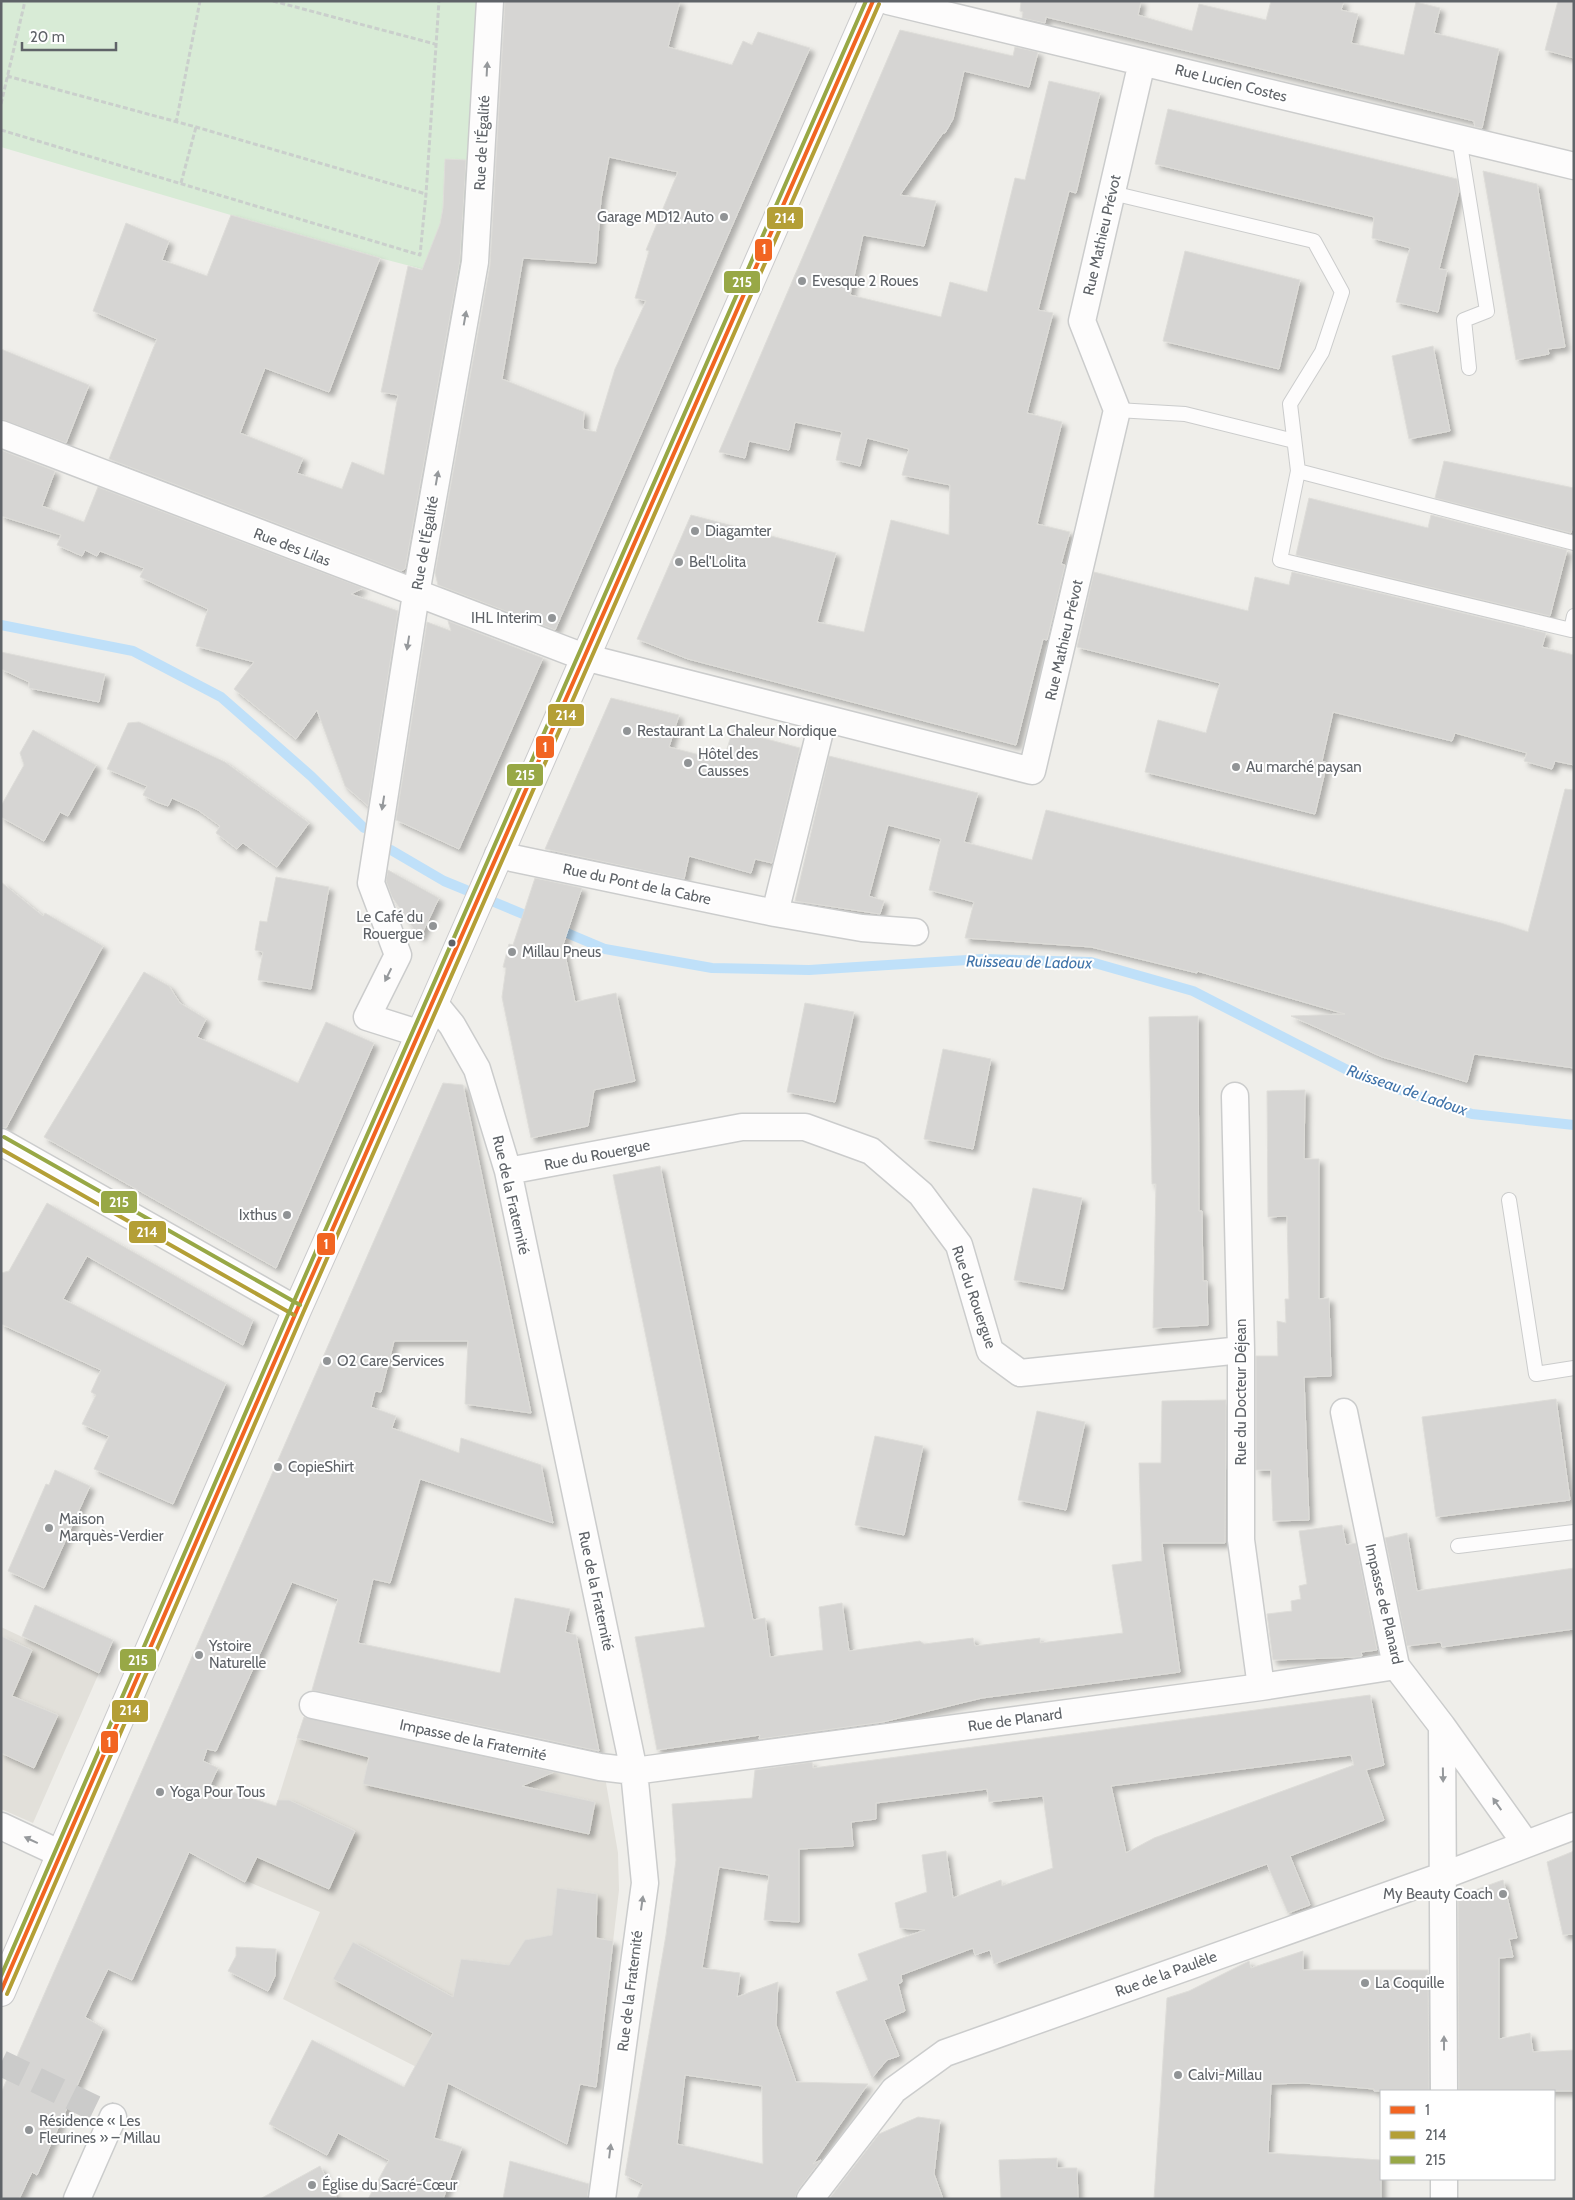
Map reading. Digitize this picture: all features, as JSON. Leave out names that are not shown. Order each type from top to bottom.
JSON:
[{"type":"main road","points":[[1,1992],[297,1310],[434,1003],[872,1]]},
{"type":"street","name":"Rue de l'Égalité","points":[[420,1034],[367,1017],[398,955],[370,882],[416,594],[475,262],[490,1]]},
{"type":"street","name":"Rue Lucien Costes","points":[[888,1],[1574,166]]},
{"type":"street","name":"Rue Mathieu Prévot","points":[[584,657],[1032,771],[1117,410],[1082,321],[1142,62]]},
{"type":"street","name":"Rue des Lilas","points":[[1,434],[584,657]]},
{"type":"street","points":[[775,913],[823,719]]},
{"type":"street","name":"Rue du Pont de la Cabre","points":[[498,855],[775,913],[862,928],[914,932]]},
{"type":"street","name":"Rue de la Fraternité","points":[[434,1003],[452,1025],[477,1069],[508,1171],[634,1771],[645,1883],[602,2199]]},
{"type":"street","name":"Rue du Docteur Déjean","points":[[1235,1096],[1241,1350],[1241,1540],[1261,1687]]},
{"type":"street","name":"Rue du Rouergue","points":[[508,1171],[742,1127],[805,1127],[871,1151],[921,1194],[958,1245],[990,1352],[1020,1373],[1241,1350]]},
{"type":"street","points":[[1,1142],[297,1310]]},
{"type":"street","name":"Impasse de Planard","points":[[1344,1412],[1396,1666],[1442,1726],[1526,1844]]},
{"type":"street","name":"Rue de Planard","points":[[634,1771],[1261,1687],[1396,1666]]},
{"type":"street","name":"Impasse de la Fraternité","points":[[313,1705],[600,1767],[634,1771]]},
{"type":"street","points":[[1442,1726],[1444,2090]]},
{"type":"street","points":[[1,1826],[61,1854]]},
{"type":"street","name":"Rue de la Paulèle","points":[[810,2199],[894,2090],[945,2053],[1574,1826]]},
{"type":"street","points":[[77,2199],[114,2117]]},
{"type":"street","points":[[1444,2180],[1444,2199]]},
{"type":"lane","points":[[1459,138],[1487,311],[1464,320],[1469,368]]},
{"type":"lane","points":[[1112,193],[1314,241],[1342,292],[1322,352],[1290,404],[1298,471],[1280,560],[1571,630],[1574,616]]},
{"type":"lane","points":[[1117,410],[1185,414],[1294,441]]},
{"type":"lane","points":[[1298,471],[1574,543]]},
{"type":"lane","points":[[1509,1200],[1536,1374],[1574,1368]]},
{"type":"lane","points":[[1458,1546],[1574,1532]]},
{"type":"path","points":[[1,104],[25,1]]},
{"type":"path","points":[[176,123],[200,1]]},
{"type":"path","points":[[273,1],[435,44]]},
{"type":"path","points":[[1,130],[420,254],[439,1]]},
{"type":"path","points":[[7,76],[196,127],[426,194]]},
{"type":"path","points":[[181,183],[196,127]]},
{"type":"shaded area","points":[[1,1627],[99,1673],[33,1823],[1,1809]]},
{"type":"shaded area","points":[[306,1710],[605,1777],[618,1853],[619,1890],[605,2011],[515,1981],[442,2080],[283,1999],[320,1912],[237,1877],[276,1806]]},
{"type":"green space","points":[[1,1],[477,1],[464,280],[349,250],[1,147]]},
{"type":"building","points":[[505,1],[680,1],[668,47],[732,65],[743,41],[752,45],[758,32],[810,48],[555,630],[438,585],[435,573],[490,265]],"holes":[[[609,157],[678,172],[646,250],[649,251],[635,298],[646,301],[615,369],[596,432],[583,429],[584,412],[502,379],[523,258],[596,263],[601,199]]]},
{"type":"building","points":[[1021,1],[1141,1],[1138,15],[1192,31],[1199,4],[1266,20],[1271,1],[1344,1],[1341,10],[1358,14],[1351,43],[1404,55],[1416,2],[1440,8],[1434,33],[1499,49],[1482,128],[1475,127],[1474,121],[1046,17],[1045,23],[1022,18],[1023,12],[1020,11]]},
{"type":"building","points":[[1558,1],[1574,1],[1574,58],[1545,50]]},
{"type":"building","points":[[900,30],[1013,56],[1015,47],[1038,52],[1029,87],[964,71],[953,119],[900,195],[936,201],[924,246],[863,235],[850,295],[941,317],[950,282],[987,292],[1015,178],[1025,180],[1049,81],[1100,93],[1076,193],[1069,191],[1038,310],[1053,313],[1027,413],[1062,422],[1037,524],[1070,532],[1061,564],[1065,565],[1047,640],[1043,639],[1016,745],[688,659],[637,639],[691,515],[836,553],[817,622],[864,632],[891,520],[949,535],[950,485],[902,475],[909,449],[867,438],[860,466],[836,460],[842,432],[795,422],[789,450],[749,441],[745,458],[719,452]]},
{"type":"building","points":[[1168,109],[1457,179],[1459,191],[1439,269],[1447,270],[1438,312],[1396,302],[1410,248],[1372,238],[1374,217],[1155,164]]},
{"type":"building","points":[[445,159],[466,160],[460,260],[405,569],[401,571],[109,459],[157,339],[93,311],[126,223],[169,241],[162,260],[207,276],[231,215],[380,258],[329,392],[265,368],[240,433],[303,458],[297,473],[342,489],[352,462],[384,475],[398,395],[381,392],[408,266],[422,270],[440,224],[443,208]]},
{"type":"building","points":[[1483,171],[1537,184],[1565,347],[1548,349],[1549,354],[1516,360]]},
{"type":"building","points":[[1185,251],[1300,280],[1279,369],[1163,341]]},
{"type":"building","points":[[1433,346],[1450,431],[1409,439],[1392,356]]},
{"type":"building","points":[[1,349],[89,385],[66,443],[1,419]]},
{"type":"building","points":[[1,450],[55,471],[42,506],[84,522],[98,487],[363,588],[351,594],[398,611],[368,806],[345,786],[317,710],[296,739],[234,689],[254,662],[196,646],[208,609],[140,577],[144,568],[100,551],[97,556],[85,550],[82,556],[57,545],[61,535],[1,516]]},
{"type":"building","points":[[1444,461],[1574,488],[1574,523],[1571,533],[1435,498]]},
{"type":"building","points":[[1309,498],[1428,528],[1431,515],[1567,550],[1550,616],[1296,555]]},
{"type":"building","points":[[1094,572],[1248,611],[1255,577],[1289,585],[1292,572],[1546,633],[1542,647],[1574,655],[1574,765],[1555,761],[1552,769],[1524,761],[1527,753],[1455,733],[1452,741],[1333,712],[1322,761],[1327,763],[1315,814],[1145,772],[1158,720],[1206,733],[1220,683],[1077,647]]},
{"type":"building","points":[[448,621],[543,658],[459,849],[396,820],[427,622],[451,631]]},
{"type":"building","points":[[1,652],[105,674],[99,702],[29,688],[29,682],[1,669]]},
{"type":"building","points":[[611,698],[679,715],[669,747],[723,761],[733,730],[800,748],[772,863],[755,859],[751,873],[689,856],[684,879],[545,849]]},
{"type":"building","points":[[139,722],[225,762],[309,823],[277,867],[243,843],[237,849],[216,833],[220,826],[198,810],[172,798],[168,806],[157,802],[143,795],[147,786],[107,769],[128,723]]},
{"type":"building","points":[[33,730],[96,765],[68,816],[60,812],[44,841],[1,817],[1,806],[24,765],[20,753]]},
{"type":"building","points":[[829,756],[978,793],[964,842],[1032,860],[1046,810],[1501,923],[1528,932],[1565,789],[1574,790],[1574,1068],[1474,1054],[1467,1082],[1382,1057],[1291,1016],[1345,1014],[1197,971],[1197,973],[1091,947],[965,938],[974,902],[929,890],[941,839],[888,825],[869,896],[884,901],[880,914],[795,901]]},
{"type":"building","points":[[388,870],[439,898],[420,938],[392,897],[386,881]]},
{"type":"building","points":[[276,877],[329,887],[311,989],[258,980],[263,952],[255,950],[260,921],[267,922]]},
{"type":"building","points":[[535,878],[582,888],[563,945],[575,1002],[616,993],[635,1081],[594,1090],[588,1126],[531,1138],[502,997],[506,968],[503,967],[509,944],[513,945]]},
{"type":"building","points":[[1,882],[43,916],[45,913],[103,946],[6,1128],[1,1127]]},
{"type":"building","points":[[144,972],[169,986],[180,1003],[206,1019],[197,1037],[298,1083],[326,1022],[374,1043],[276,1268],[44,1137]]},
{"type":"building","points":[[805,1003],[854,1012],[835,1102],[787,1092]]},
{"type":"building","points":[[1198,1016],[1199,1211],[1202,1211],[1203,1281],[1207,1281],[1208,1325],[1153,1328],[1156,1184],[1152,1184],[1149,1017]]},
{"type":"building","points":[[943,1049],[991,1059],[973,1149],[924,1139]]},
{"type":"building","points":[[443,1083],[463,1085],[531,1413],[465,1404],[468,1341],[394,1341],[381,1392],[375,1391],[371,1407],[396,1416],[392,1428],[459,1453],[461,1438],[541,1465],[553,1523],[420,1479],[390,1583],[373,1579],[358,1643],[500,1673],[515,1598],[570,1609],[565,1632],[576,1635],[599,1751],[312,1690],[338,1599],[292,1582],[216,1751],[207,1749],[203,1761],[218,1768],[210,1785],[276,1806],[278,1800],[289,1800],[355,1831],[329,1889],[257,1857],[245,1882],[189,1852],[132,1980],[108,1969],[85,2017],[103,2028],[37,2175],[32,2172],[19,2199],[1,2199],[1,2093]]},
{"type":"building","points":[[1305,1090],[1304,1159],[1319,1159],[1319,1299],[1329,1298],[1331,1376],[1304,1377],[1309,1520],[1273,1521],[1271,1470],[1256,1470],[1256,1356],[1278,1356],[1277,1321],[1286,1323],[1285,1299],[1289,1299],[1287,1216],[1268,1217],[1267,1091]]},
{"type":"building","points":[[660,1166],[753,1620],[765,1618],[770,1657],[823,1650],[819,1607],[842,1603],[849,1651],[920,1641],[924,1644],[973,1638],[975,1646],[1040,1638],[1040,1643],[1123,1633],[1112,1565],[1142,1561],[1139,1463],[1161,1463],[1162,1401],[1226,1400],[1225,1543],[1162,1543],[1180,1672],[982,1698],[883,1722],[759,1739],[760,1735],[657,1750],[635,1637],[705,1627],[613,1175]]},
{"type":"building","points":[[1033,1188],[1082,1198],[1063,1289],[1014,1280]]},
{"type":"building","points":[[47,1203],[253,1320],[243,1345],[87,1256],[63,1299],[226,1383],[173,1504],[94,1469],[109,1436],[82,1424],[96,1395],[91,1392],[101,1370],[1,1324],[1,1273],[9,1271]]},
{"type":"building","points":[[1556,1399],[1570,1500],[1436,1517],[1422,1417]]},
{"type":"building","points":[[1037,1411],[1085,1422],[1066,1510],[1018,1500]]},
{"type":"building","points":[[875,1436],[923,1446],[904,1535],[855,1525]]},
{"type":"building","name":"Maison Marquès-Verdier","points":[[55,1470],[90,1486],[44,1588],[8,1571],[46,1484],[49,1485]]},
{"type":"building","points":[[1342,1525],[1346,1545],[1356,1543],[1377,1650],[1361,1652],[1362,1656],[1359,1657],[1273,1660],[1267,1614],[1292,1611],[1291,1601],[1301,1599],[1299,1586],[1307,1584],[1299,1531]]},
{"type":"building","points":[[1407,1533],[1417,1591],[1574,1568],[1574,1629],[1442,1647],[1441,1642],[1407,1646],[1385,1538]]},
{"type":"building","points":[[35,1605],[113,1640],[99,1673],[22,1636]]},
{"type":"building","points":[[1,1636],[32,1650],[12,1696],[58,1715],[34,1768],[1,1753]]},
{"type":"building","points":[[1370,1695],[1384,1765],[1366,1770],[1384,1820],[1290,1856],[1310,1905],[1288,1913],[1267,1864],[994,1964],[990,1950],[975,1955],[973,1948],[901,1975],[902,1982],[898,1984],[905,2011],[884,2020],[899,2056],[887,2060],[872,2078],[836,1992],[868,1980],[858,1954],[925,1930],[900,1928],[895,1903],[927,1892],[922,1855],[946,1851],[953,1898],[1001,1880],[1002,1886],[1053,1868],[1043,1796],[989,1802],[987,1789],[876,1803],[876,1819],[851,1822],[853,1846],[799,1849],[799,1922],[764,1920],[769,1875],[719,1867],[702,1968],[740,1973],[737,1997],[778,1982],[776,2025],[796,2082],[868,2084],[813,2164],[821,2160],[798,2190],[795,2199],[637,2199],[643,2184],[625,2175],[666,1935],[676,1860],[672,1804],[752,1798],[755,1770],[812,1762],[813,1768]],"holes":[[[1351,1755],[1354,1765],[1154,1838],[1126,1853],[1111,1786]],[[685,2075],[762,2086],[763,2164],[677,2144]]]},
{"type":"building","points":[[304,1717],[554,1772],[522,1786],[595,1802],[589,1834],[363,1784],[369,1757],[297,1738]]},
{"type":"building","points":[[1574,1851],[1574,1934],[1563,1935],[1547,1862]]},
{"type":"building","points":[[1503,1880],[1517,1938],[1509,1939],[1513,1957],[1499,1958],[1499,2039],[1530,2033],[1533,2052],[1574,2050],[1574,2091],[1459,2090],[1458,1896]]},
{"type":"building","points":[[557,1888],[597,1894],[596,1938],[613,1941],[596,2087],[580,2084],[567,2144],[448,2083],[434,2138],[462,2147],[443,2199],[368,2199],[389,2160],[338,2133],[327,2155],[269,2124],[312,2040],[404,2087],[433,2033],[333,1979],[353,1942],[453,1997],[461,1959],[509,1965],[525,1940],[552,1935]]},
{"type":"building","points":[[236,1947],[276,1949],[275,1976],[268,1991],[228,1971],[236,1956]]},
{"type":"building","points":[[1303,1951],[1303,1970],[1428,1970],[1429,2090],[1374,2091],[1374,2089],[1304,2083],[1271,2084],[1268,2153],[1380,2160],[1381,2199],[1154,2199],[1167,1998],[1189,1991],[1249,1961],[1251,1968]]},
{"type":"building","points":[[918,2117],[940,2120],[934,2174],[943,2199],[829,2199],[879,2134]]},
{"type":"building","points":[[1057,2158],[1057,2168],[1077,2168],[1078,2199],[1001,2199],[999,2160]]},
{"type":"building","points":[[510,2161],[589,2184],[587,2199],[503,2199]]},
{"type":"building","name":"Église du Sacré-Cœur","points":[[320,2166],[337,2199],[260,2199]]},
{"type":"waterway","points":[[1,625],[133,651],[221,697],[311,776],[364,828]]},
{"type":"waterway","points":[[391,850],[444,881],[466,890]]},
{"type":"waterway","name":"Ruisseau de Ladoux","points":[[494,902],[535,919]]},
{"type":"waterway","name":"Ruisseau de Ladoux","points":[[555,928],[605,949],[712,968],[809,970],[983,959],[1091,962],[1193,991],[1359,1076],[1472,1114],[1574,1125]]},
{"type":"tunnel","points":[[1,2063],[113,2117]]},
{"type":"transit line","name":"215","points":[[1,1976],[291,1308],[866,1]]},
{"type":"transit line","name":"1","points":[[1,1991],[297,1310],[873,1]]},
{"type":"transit line","name":"214","points":[[7,1994],[303,1313],[879,4]]},
{"type":"transit line","name":"215","points":[[4,1137],[300,1305]]},
{"type":"transit line","name":"214","points":[[1,1149],[294,1315]]},
{"type":"place","name":"Garage MD12 Auto","points":[[724,217]]},
{"type":"place","name":"Evesque 2 Roues","points":[[802,281]]},
{"type":"place","name":"Diagamter","points":[[695,531]]},
{"type":"place","name":"Bel'Lolita","points":[[679,562]]},
{"type":"place","name":"IHL Interim","points":[[552,618]]},
{"type":"place","name":"Restaurant La Chaleur Nordique","points":[[627,731]]},
{"type":"place","name":"Hôtel des Causses","points":[[688,763]]},
{"type":"place","name":"Au marché paysan","points":[[1236,767]]},
{"type":"place","name":"Le Café du Rouergue","points":[[433,926]]},
{"type":"place","name":"Millau Pneus","points":[[512,952]]},
{"type":"place","name":"Ixthus","points":[[287,1215]]},
{"type":"place","name":"O2 Care Services","points":[[327,1361]]},
{"type":"place","name":"CopieShirt","points":[[278,1467]]},
{"type":"place","name":"Maison Marquès-Verdier","points":[[49,1528]]},
{"type":"place","name":"Ystoire Naturelle","points":[[199,1655]]},
{"type":"place","name":"Yoga Pour Tous","points":[[160,1792]]},
{"type":"place","name":"My Beauty Coach","points":[[1503,1894]]},
{"type":"place","name":"La Coquille","points":[[1365,1983]]},
{"type":"place","name":"Calvi-Millau","points":[[1178,2075]]},
{"type":"place","name":"Résidence « Les Fleurines » – Millau","points":[[29,2130]]},
{"type":"place","name":"Église du Sacré-Cœur","points":[[312,2185]]}]
